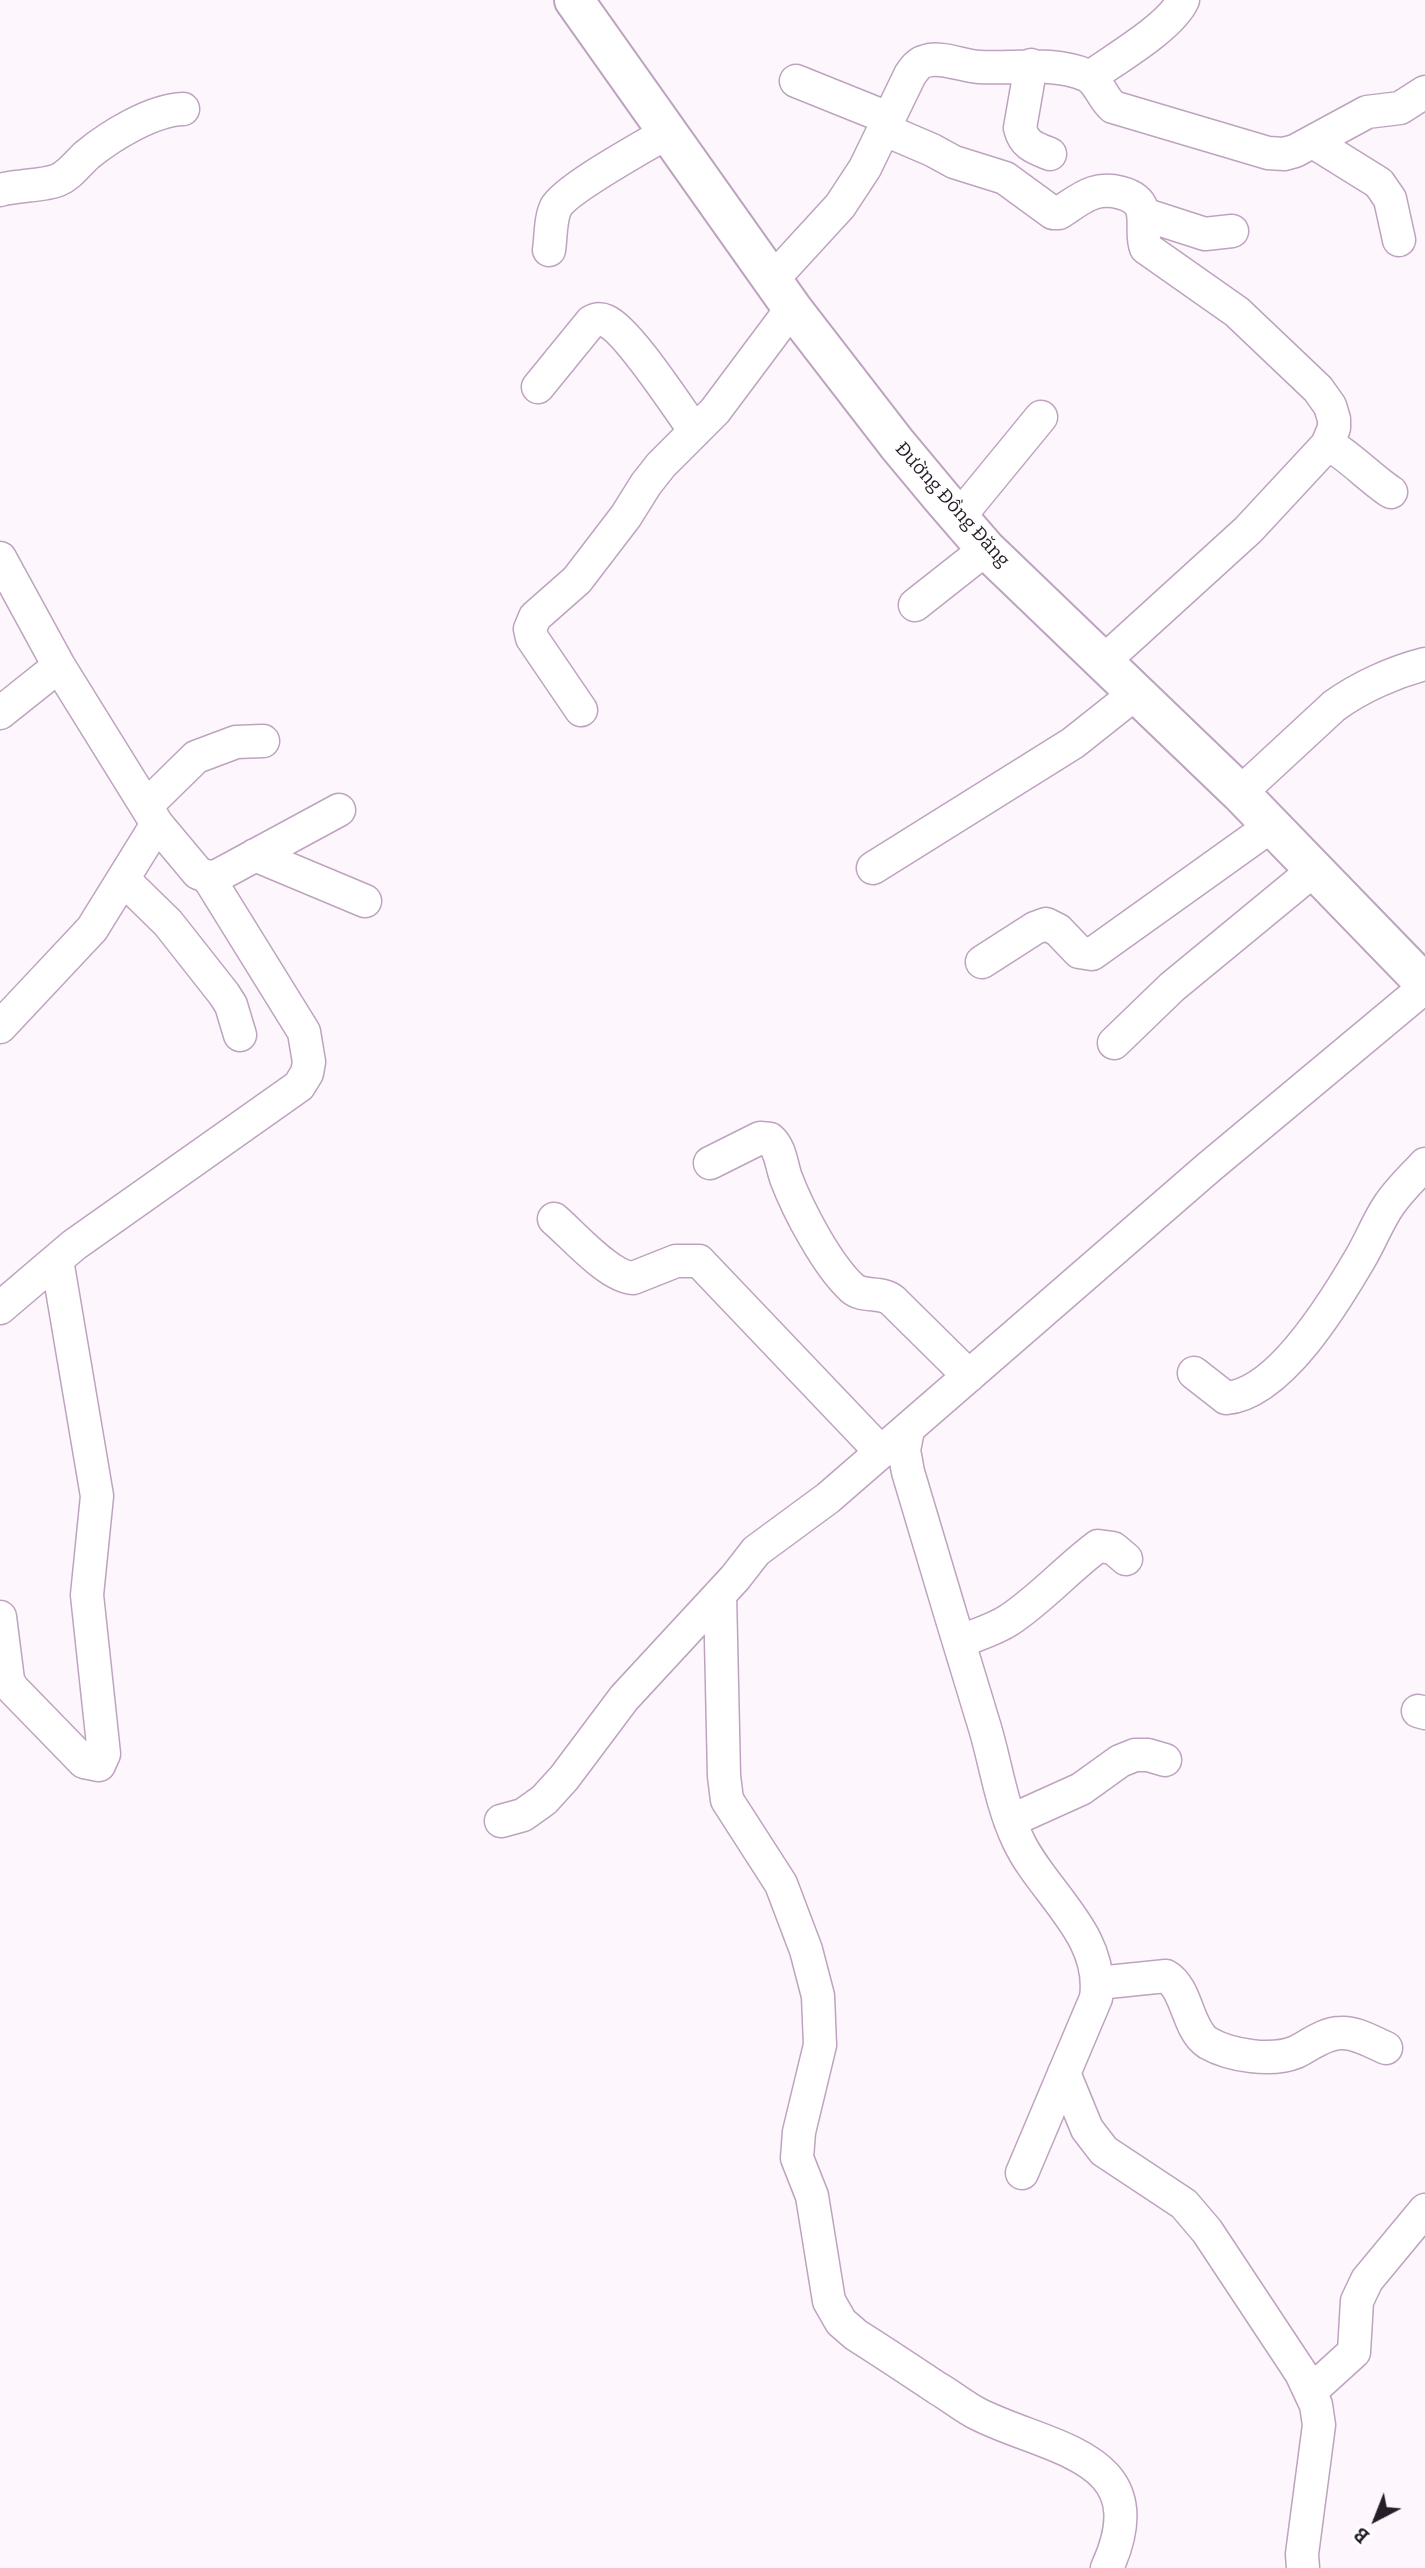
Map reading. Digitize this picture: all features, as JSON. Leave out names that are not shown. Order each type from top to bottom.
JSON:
[{"type":"main road","name":"Đường Đồng Đăng","points":[[580,3],[783,294],[897,444],[986,549],[1240,793],[1425,985]]},
{"type":"street","points":[[1090,77],[1173,15],[1183,0]]},
{"type":"street","points":[[580,710],[532,638],[530,629],[535,617],[577,580],[654,474],[715,411],[783,294],[865,168],[910,75],[918,65],[927,60],[980,67],[1031,65],[1080,73],[1090,77],[1113,107],[1268,153],[1296,151],[1367,112],[1401,108],[1425,92]]},
{"type":"street","points":[[1031,65],[1020,128],[1027,144],[1050,153]]},
{"type":"street","points":[[796,81],[886,124],[954,162],[1005,178],[1053,213],[1059,213],[1095,192],[1128,195],[1138,201],[1143,214],[1143,241],[1146,248],[1237,312],[1318,389],[1331,406],[1334,428],[1327,445],[1248,530],[1104,661]]},
{"type":"street","points":[[0,190],[60,180],[118,133],[165,112],[183,109]]},
{"type":"street","points":[[549,250],[554,214],[562,200],[578,187],[668,132]]},
{"type":"street","points":[[1313,142],[1386,191],[1399,240]]},
{"type":"street","points":[[1143,214],[1205,234],[1232,232]]},
{"type":"street","points":[[538,387],[591,322],[596,319],[607,321],[626,337],[695,430]]},
{"type":"street","points":[[959,517],[1041,417]]},
{"type":"street","points":[[1327,445],[1336,448],[1375,483],[1391,492]]},
{"type":"street","points":[[915,605],[986,549]]},
{"type":"street","points":[[0,558],[59,666],[151,815],[198,873],[208,877],[217,876],[339,810]]},
{"type":"street","points":[[1240,793],[1348,696],[1408,668],[1425,664]]},
{"type":"street","points":[[0,713],[59,666]]},
{"type":"street","points":[[873,868],[1073,743],[1136,693]]},
{"type":"street","points":[[0,1027],[92,929],[124,880],[151,815],[196,757],[236,742],[263,741]]},
{"type":"street","points":[[982,962],[1035,928],[1046,924],[1058,930],[1079,952],[1092,954],[1271,826]]},
{"type":"street","points":[[255,855],[365,901]]},
{"type":"street","points":[[1114,1043],[1172,987],[1314,870]]},
{"type":"street","points":[[0,1308],[57,1260],[299,1086],[307,1073],[309,1062],[304,1032],[208,877]]},
{"type":"street","points":[[124,880],[168,923],[224,993],[231,1005],[240,1035]]},
{"type":"street","points":[[501,1821],[523,1815],[544,1800],[564,1778],[624,1698],[756,1551],[828,1498],[1198,1177],[1425,985]]},
{"type":"street","points":[[710,1163],[760,1138],[770,1139],[778,1148],[785,1177],[809,1229],[846,1282],[859,1293],[882,1294],[892,1300],[969,1376]]},
{"type":"street","points":[[1194,1373],[1226,1398],[1233,1398],[1278,1371],[1316,1328],[1361,1256],[1391,1201],[1425,1164]]},
{"type":"street","points":[[554,1219],[611,1269],[627,1278],[676,1261],[699,1261],[881,1452]]},
{"type":"street","points":[[0,1617],[8,1680],[12,1688],[84,1762],[99,1765],[104,1754],[87,1595],[97,1496],[57,1260]]},
{"type":"street","points":[[908,1430],[904,1450],[908,1472],[1010,1821],[1028,1860],[1083,1935],[1091,1953],[1098,1983],[1096,1998],[1022,2174]]},
{"type":"street","points":[[959,1642],[1006,1622],[1029,1606],[1098,1546],[1113,1548],[1126,1559]]},
{"type":"street","points":[[720,1594],[724,1776],[727,1800],[781,1884],[806,1950],[818,1996],[820,2045],[799,2132],[797,2158],[812,2196],[829,2301],[841,2322],[856,2335],[978,2414],[1093,2463],[1111,2482],[1121,2505],[1117,2547],[1107,2568]]},
{"type":"street","points":[[1010,1821],[1082,1789],[1120,1761],[1135,1755],[1148,1755],[1165,1760]]},
{"type":"street","points":[[1098,1983],[1166,1976],[1177,1987],[1201,2037],[1209,2043],[1238,2053],[1282,2057],[1331,2034],[1343,2033],[1362,2037],[1386,2048]]},
{"type":"street","points":[[1064,2073],[1087,2129],[1104,2151],[1184,2204],[1207,2231],[1301,2373],[1317,2405],[1319,2425],[1302,2554],[1303,2568]]},
{"type":"street","points":[[1310,2392],[1345,2362],[1356,2347],[1357,2301],[1367,2280],[1425,2210]]}]
